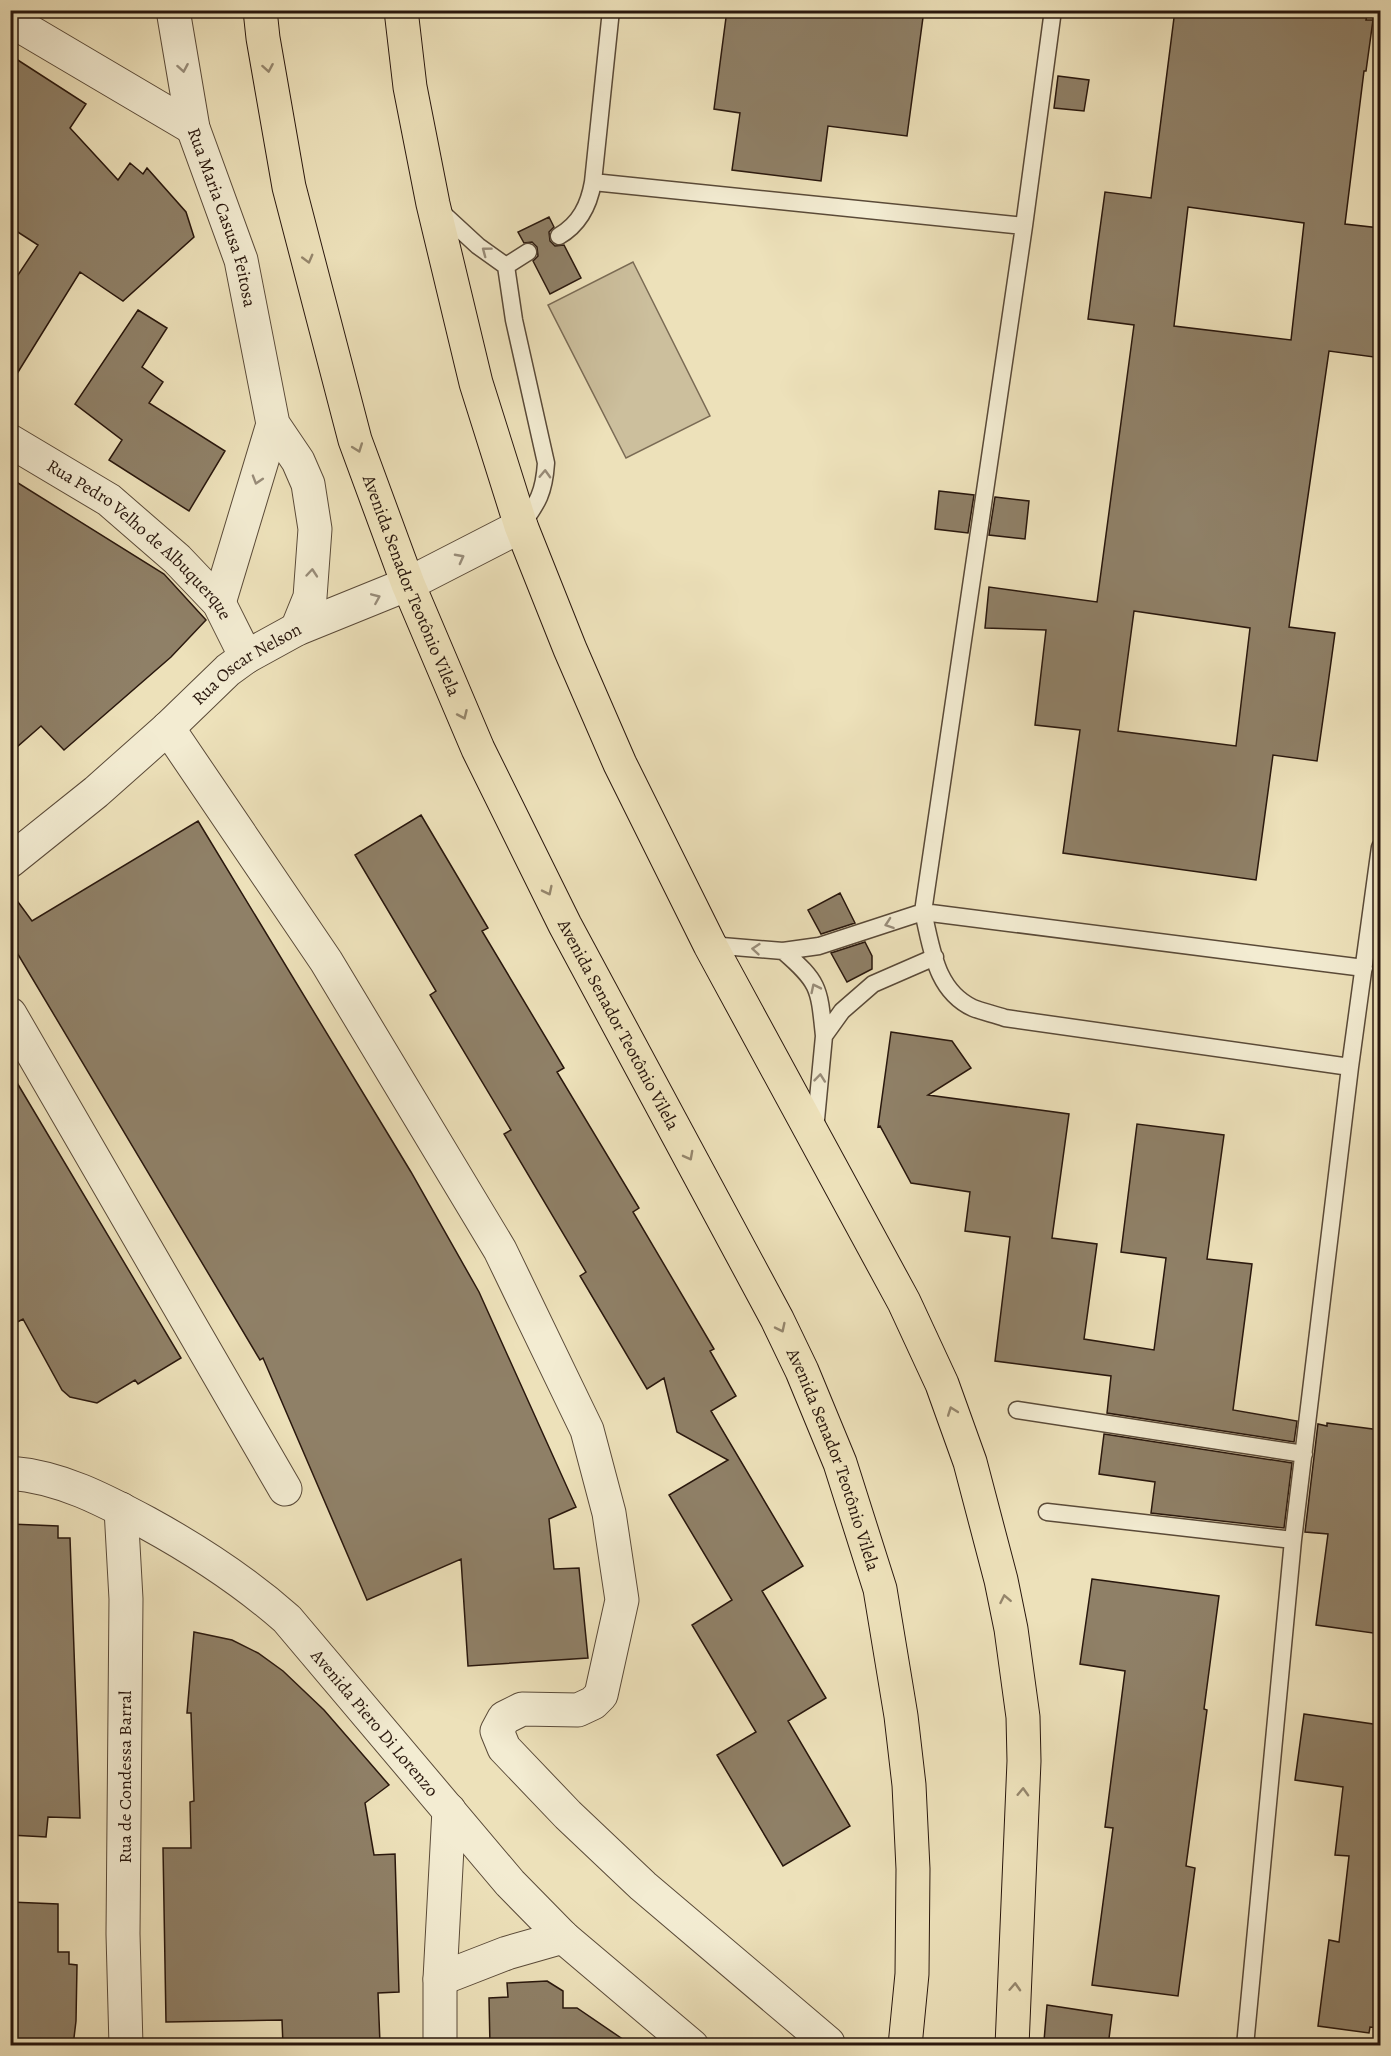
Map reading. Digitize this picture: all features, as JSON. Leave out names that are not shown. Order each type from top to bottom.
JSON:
[{"type":"main road","name":"Avenida Senador Teotônio Vilela","points":[[260,10],[295,210],[355,440],[408,584],[433,647],[483,759],[565,925],[777,1319],[802,1371],[840,1463],[880,1589],[901,1716],[909,1785],[913,1869],[912,1974],[905,2046]]},
{"type":"main road","points":[[401,10],[410,87],[433,204],[476,383],[521,526],[570,649],[620,765],[710,945],[904,1302],[942,1384],[970,1462],[1001,1580],[1011,1629],[1023,1717],[1024,1761],[1012,2046]]},
{"type":"street","name":"Rua Maria Casusa Feitosa","points":[[173,10],[193,129],[241,260],[273,424],[298,461],[308,484],[315,529],[310,597],[297,629]]},
{"type":"street","points":[[10,20],[193,129]]},
{"type":"street","name":"Rua Maria Casusa Feitosa","points":[[219,603],[273,424]]},
{"type":"street","name":"Rua Pedro Velho de Albuquerque","points":[[10,441],[109,500],[177,559],[219,603],[246,657]]},
{"type":"street","name":"Rua Oscar Nelson","points":[[10,861],[96,792],[168,728],[228,669],[246,657],[297,629],[408,584],[521,526]]},
{"type":"street","points":[[168,728],[326,961],[500,1250],[587,1430],[609,1514],[622,1600],[601,1695],[593,1703],[578,1710],[522,1709],[504,1718],[497,1731],[504,1748],[568,1815],[643,1886],[828,2043]]},
{"type":"street","points":[[10,1014],[285,1489]]},
{"type":"street","name":"Avenida Piero Di Lorenzo","points":[[10,1473],[36,1475],[84,1491],[175,1538],[233,1574],[257,1592],[287,1619],[510,1883],[563,1937],[692,2046]]},
{"type":"street","name":"Rua de Condessa Barral","points":[[121,1509],[126,1599],[123,1934],[126,2046]]},
{"type":"street","points":[[440,2046],[440,1979],[449,1810]]},
{"type":"street","points":[[440,1979],[507,1953],[563,1937]]},
{"type":"lane","points":[[559,236],[571,229],[586,209],[593,182],[611,10]]},
{"type":"lane","points":[[1053,10],[1024,226],[923,912],[935,957],[944,984],[957,997],[973,1008],[1005,1018],[1350,1067]]},
{"type":"lane","points":[[593,182],[1024,226]]},
{"type":"lane","points":[[433,204],[478,246],[506,266],[514,320],[546,463],[545,485],[537,503],[521,526]]},
{"type":"lane","points":[[506,266],[528,252]]},
{"type":"lane","points":[[1245,2046],[1293,1540],[1350,1067],[1380,847]]},
{"type":"lane","points":[[710,945],[783,951],[819,946],[923,912],[1364,968]]},
{"type":"lane","points":[[783,951],[804,969],[820,996],[824,1036],[814,1137]]},
{"type":"lane","points":[[824,1036],[842,1011],[873,984],[935,957]]},
{"type":"lane","points":[[1017,1410],[1304,1454]]},
{"type":"lane","points":[[1047,1512],[1293,1540]]},
{"type":"shaded area","points":[[633,262],[710,416],[626,458],[548,305]]},
{"type":"building","points":[[727,10],[924,10],[907,136],[828,126],[821,181],[732,170],[740,113],[714,109]]},
{"type":"building","points":[[1175,10],[1368,10],[1366,20],[1373,20],[1366,71],[1364,71],[1345,224],[1380,228],[1380,303],[1374,357],[1329,351],[1289,627],[1335,633],[1328,684],[1317,761],[1273,755],[1256,880],[1063,853],[1080,730],[1035,725],[1046,630],[985,628],[989,587],[1097,602],[1134,325],[1088,319],[1098,243],[1105,192],[1151,198]],"holes":[[[1188,207],[1304,223],[1291,340],[1174,326]],[[1134,611],[1250,628],[1236,746],[1118,731]]]},
{"type":"building","points":[[10,55],[86,104],[70,128],[118,180],[130,163],[143,174],[147,168],[186,212],[194,237],[123,301],[80,272],[10,385],[10,287],[38,245],[10,227]]},
{"type":"building","points":[[1058,76],[1089,80],[1084,111],[1054,108]]},
{"type":"building","points":[[549,217],[554,227],[549,232],[550,241],[555,246],[564,245],[581,278],[550,294],[533,261],[538,256],[537,247],[532,242],[524,243],[518,232]]},
{"type":"building","points":[[138,310],[167,328],[142,367],[163,382],[149,403],[225,451],[189,511],[109,460],[122,440],[75,404]]},
{"type":"building","points":[[10,478],[164,574],[206,620],[171,657],[64,750],[41,726],[10,753]]},
{"type":"building","points":[[939,491],[974,495],[968,533],[935,529]]},
{"type":"building","points":[[995,497],[1029,501],[1025,539],[989,535]]},
{"type":"building","points":[[421,815],[488,928],[482,931],[564,1068],[557,1072],[639,1208],[633,1212],[714,1349],[710,1351],[736,1396],[711,1411],[803,1566],[762,1591],[826,1698],[788,1721],[850,1826],[783,1866],[717,1755],[756,1732],[692,1625],[732,1600],[669,1495],[728,1460],[677,1432],[664,1378],[647,1389],[580,1276],[586,1272],[504,1134],[511,1130],[430,995],[436,991],[355,855]]},
{"type":"building","points":[[198,821],[411,1172],[479,1292],[576,1507],[549,1519],[554,1569],[579,1568],[588,1658],[468,1666],[461,1559],[367,1600],[263,1358],[260,1360],[10,941],[10,891],[32,921]]},
{"type":"building","points":[[840,893],[855,923],[821,934],[808,910]]},
{"type":"building","points":[[865,942],[872,956],[872,969],[847,982],[831,953]]},
{"type":"building","points":[[891,1032],[952,1041],[971,1068],[928,1095],[1069,1114],[1052,1238],[1097,1244],[1084,1339],[1154,1350],[1166,1258],[1121,1252],[1137,1124],[1224,1135],[1207,1259],[1252,1264],[1233,1410],[1297,1421],[1294,1442],[1107,1413],[1111,1376],[995,1361],[1010,1237],[965,1231],[970,1192],[911,1183],[880,1126],[878,1127]]},
{"type":"building","points":[[10,1071],[181,1358],[138,1384],[135,1380],[97,1403],[70,1397],[62,1390],[23,1319],[10,1326]]},
{"type":"building","points":[[1327,1423],[1380,1430],[1380,1634],[1316,1625],[1328,1534],[1305,1532],[1318,1424],[1327,1426]]},
{"type":"building","points":[[1104,1434],[1292,1463],[1284,1528],[1151,1513],[1155,1482],[1099,1474]]},
{"type":"building","points":[[10,1524],[58,1526],[58,1538],[70,1538],[80,1818],[48,1817],[46,1837],[10,1835]]},
{"type":"building","points":[[1092,1579],[1219,1596],[1204,1709],[1207,1710],[1186,1866],[1195,1868],[1178,1996],[1092,1985],[1113,1828],[1105,1827],[1125,1671],[1080,1664]]},
{"type":"building","points":[[194,1632],[232,1640],[258,1653],[283,1671],[324,1710],[389,1785],[365,1803],[374,1855],[395,1854],[399,1992],[378,1993],[380,2044],[283,2046],[282,2020],[166,2022],[163,1848],[191,1848],[190,1802],[194,1801],[191,1713],[187,1713]]},
{"type":"building","points":[[1304,1714],[1380,1725],[1380,2028],[1370,2027],[1369,2033],[1318,2026],[1329,1940],[1339,1942],[1349,1856],[1335,1855],[1343,1787],[1295,1780]]},
{"type":"building","points":[[10,1902],[58,1904],[58,1952],[69,1952],[69,1964],[77,1965],[73,2046],[10,2046]]},
{"type":"building","points":[[547,1981],[563,1991],[563,2008],[577,2008],[624,2040],[586,2040],[585,2046],[490,2046],[489,1998],[508,1997],[507,1983]]},
{"type":"building","points":[[1047,2005],[1112,2015],[1108,2046],[1072,2046],[1044,2041]]}]
